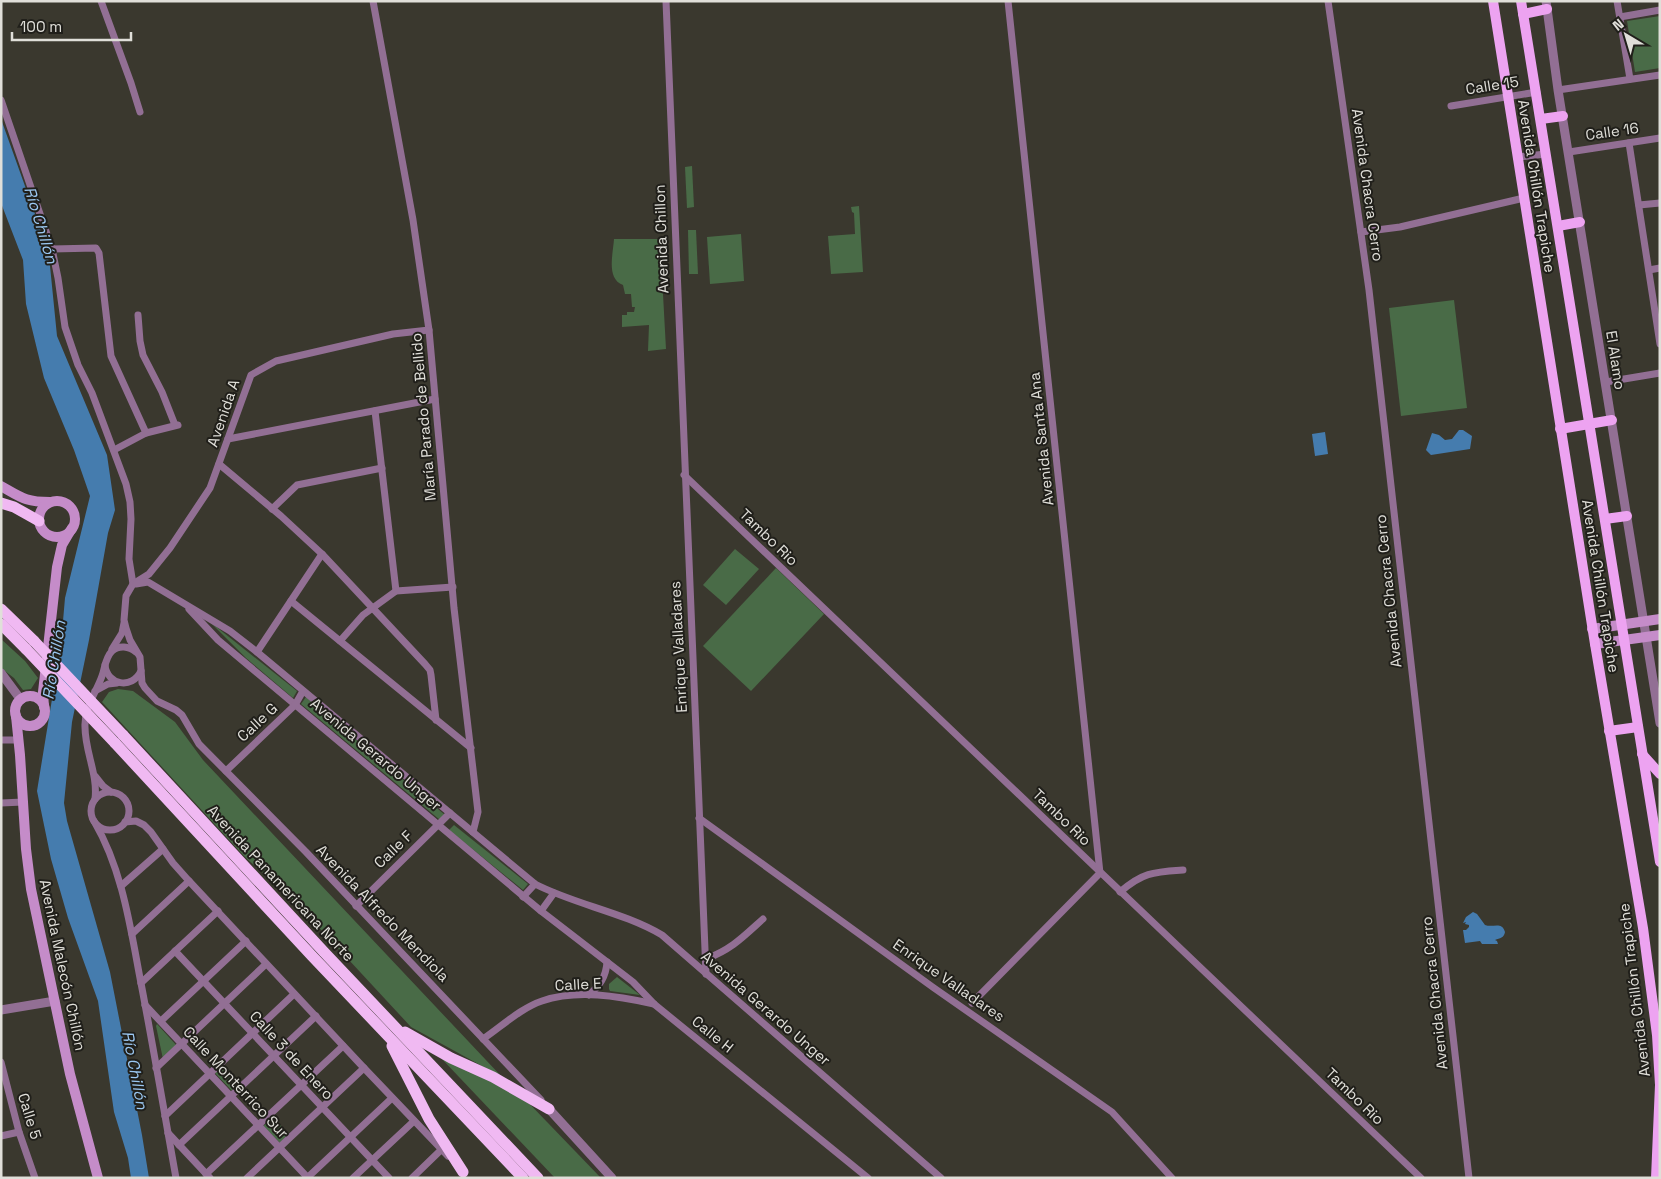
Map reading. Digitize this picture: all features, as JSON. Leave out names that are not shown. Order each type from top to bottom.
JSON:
[{"type":"highway","points":[[1,504],[14,507],[39,521]]},
{"type":"highway","name":"Avenida Panamericana Norte","points":[[1,609],[30,645],[391,1031],[523,1178]]},
{"type":"highway","name":"Avenida Panamericana Norte","points":[[1,624],[30,645]]},
{"type":"highway","points":[[391,1031],[493,1077],[549,1109]]},
{"type":"highway","points":[[391,1031],[429,1119],[463,1176]]},
{"type":"highway","name":"Avenida Panamericana Norte","points":[[391,1031],[538,1178]]},
{"type":"main road","name":"Avenida Chillón Trapiche","points":[[1493,1],[1594,644],[1636,888],[1658,1035],[1660,1086],[1656,1178]]},
{"type":"main road","name":"Avenida Chillón Trapiche","points":[[1521,1],[1660,862]]},
{"type":"main road","points":[[1524,14],[1546,5]]},
{"type":"main road","points":[[1541,119],[1563,116]]},
{"type":"main road","points":[[1558,226],[1580,222]]},
{"type":"main road","points":[[1560,429],[1612,420]]},
{"type":"main road","points":[[1,486],[24,500],[32,502],[62,502],[71,508],[74,518],[72,528],[62,545],[57,567],[45,683],[43,692],[44,716],[34,726],[25,726],[16,716],[16,707],[23,699],[38,690],[45,683]]},
{"type":"main road","points":[[51,502],[40,511],[39,521],[40,526],[54,548],[57,567]]},
{"type":"main road","points":[[1604,519],[1627,516]]},
{"type":"main road","points":[[46,533],[55,537],[69,532],[72,528]]},
{"type":"main road","points":[[1592,628],[1660,619]]},
{"type":"main road","points":[[1594,644],[1660,635]]},
{"type":"main road","points":[[23,699],[30,697],[38,699],[44,707]]},
{"type":"main road","name":"Avenida Malecón Chillón","points":[[16,716],[28,873],[70,1074],[98,1178]]},
{"type":"main road","name":"Avenida Malecón Chillón","points":[[20,755],[24,740],[38,723]]},
{"type":"main road","points":[[1609,731],[1638,727]]},
{"type":"main road","points":[[1642,754],[1660,774]]},
{"type":"street","points":[[101,1],[140,112]]},
{"type":"street","name":"María Parado de Bellido","points":[[373,1],[413,220],[428,330],[452,587],[478,812],[473,832]]},
{"type":"street","name":"Avenida Chillon","points":[[666,1],[684,475]]},
{"type":"street","name":"Avenida Santa Ana","points":[[1008,1],[1100,873]]},
{"type":"street","name":"Avenida Chacra Cerro","points":[[1328,1],[1369,290],[1469,1178]]},
{"type":"street","points":[[1618,1],[1630,79]]},
{"type":"street","name":"El Alamo","points":[[1546,5],[1660,723]]},
{"type":"street","points":[[1620,17],[1660,10]]},
{"type":"street","points":[[1558,90],[1660,75]]},
{"type":"street","name":"Calle 15","points":[[1451,106],[1537,92]]},
{"type":"street","points":[[1,100],[52,249],[65,327],[78,365],[92,393],[126,484],[130,502],[129,559],[133,584]]},
{"type":"street","name":"Calle 16","points":[[1569,152],[1660,138]]},
{"type":"street","points":[[1629,143],[1660,344]]},
{"type":"street","points":[[1518,157],[1546,154]]},
{"type":"street","points":[[1361,232],[1400,227],[1524,198]]},
{"type":"street","points":[[1639,206],[1660,203]]},
{"type":"street","points":[[52,249],[96,248],[100,262],[112,356],[146,433]]},
{"type":"street","points":[[1649,270],[1660,268]]},
{"type":"street","points":[[114,450],[146,433],[176,425],[143,355],[138,315]]},
{"type":"street","name":"Avenida A","points":[[133,584],[149,574],[170,548],[210,488],[251,375],[276,361],[393,334],[428,330]]},
{"type":"street","points":[[1606,382],[1660,373]]},
{"type":"street","points":[[228,439],[435,399]]},
{"type":"street","points":[[375,411],[396,591]]},
{"type":"street","points":[[219,464],[322,554],[430,670],[436,720]]},
{"type":"street","points":[[272,509],[297,484],[382,468]]},
{"type":"street","name":"Enrique Valladares","points":[[684,475],[706,974]]},
{"type":"street","name":"Tambo Rio","points":[[684,475],[1421,1178]]},
{"type":"street","points":[[257,652],[322,554]]},
{"type":"street","name":"Avenida Gerardo Unger","points":[[133,584],[148,582],[230,631],[535,884],[554,893],[643,924],[662,935],[941,1178]]},
{"type":"street","name":"Avenida Alfredo Mendiola","points":[[133,584],[126,596],[124,620],[128,635],[140,657],[142,683],[148,694],[156,701],[176,710],[182,715],[199,744],[484,1039],[612,1178]]},
{"type":"street","points":[[340,641],[363,615],[396,591],[452,587]]},
{"type":"street","name":"Avenida Gerardo Unger","points":[[179,600],[218,640],[541,911]]},
{"type":"street","points":[[290,601],[470,748]]},
{"type":"street","points":[[124,620],[122,633],[110,652],[88,708],[85,726],[96,782],[95,799],[91,810],[94,822],[114,864],[121,886],[132,934],[176,1178]]},
{"type":"street","points":[[110,652],[120,647],[126,647],[137,652]]},
{"type":"street","points":[[105,664],[109,676],[119,683]]},
{"type":"street","points":[[95,691],[108,684],[131,682],[140,674],[142,668]]},
{"type":"street","points":[[1,673],[23,699]]},
{"type":"street","name":"Calle G","points":[[226,771],[295,705],[303,691]]},
{"type":"street","points":[[1,740],[18,740]]},
{"type":"street","points":[[93,771],[100,782],[112,792],[118,794],[127,803],[128,816],[125,822]]},
{"type":"street","points":[[95,799],[105,793],[112,792]]},
{"type":"street","points":[[1,803],[23,802]]},
{"type":"street","name":"Calle F","points":[[356,906],[450,813]]},
{"type":"street","name":"Enrique Valladares","points":[[699,818],[934,988],[1112,1112],[1172,1178]]},
{"type":"street","points":[[108,850],[109,839],[115,829],[125,822],[132,820],[140,822],[148,828],[189,880],[442,1150],[463,1176]]},
{"type":"street","points":[[94,822],[103,828],[115,829]]},
{"type":"street","points":[[121,886],[163,849]]},
{"type":"street","points":[[1120,892],[1134,881],[1152,872],[1183,870]]},
{"type":"street","points":[[972,1003],[1100,873]]},
{"type":"street","points":[[132,934],[189,880]]},
{"type":"street","points":[[524,897],[535,884]]},
{"type":"street","points":[[541,911],[554,893]]},
{"type":"street","points":[[141,983],[218,911]]},
{"type":"street","name":"Calle H","points":[[541,911],[632,982],[654,1004],[868,1178]]},
{"type":"street","points":[[706,958],[721,953],[735,945],[763,919]]},
{"type":"street","points":[[161,1021],[246,941]]},
{"type":"street","name":"Calle 3 de Enero","points":[[175,951],[389,1178]]},
{"type":"street","points":[[589,995],[600,985],[606,973],[607,962]]},
{"type":"street","points":[[156,1068],[266,964]]},
{"type":"street","points":[[165,1116],[294,994]]},
{"type":"street","name":"Calle E","points":[[484,1039],[524,1010],[541,1001],[566,996],[589,995],[632,999],[654,1004]]},
{"type":"street","points":[[1,1010],[55,1001]]},
{"type":"street","name":"Calle Monterrico Sur","points":[[145,1004],[307,1178]]},
{"type":"street","points":[[179,1145],[316,1016]]},
{"type":"street","points":[[168,1132],[208,1176],[258,1125],[343,1046]]},
{"type":"street","name":"Calle 5","points":[[1,1062],[2,1073],[19,1132],[35,1178]]},
{"type":"street","points":[[247,1178],[364,1068]]},
{"type":"street","points":[[307,1178],[392,1098]]},
{"type":"street","points":[[353,1178],[414,1121]]},
{"type":"street","points":[[1,1136],[19,1132]]},
{"type":"street","points":[[412,1178],[442,1150]]},
{"type":"green space","points":[[1660,16],[1660,68],[1635,72],[1627,21]]},
{"type":"green space","points":[[692,166],[694,207],[687,208],[685,167]]},
{"type":"green space","points":[[859,206],[863,272],[831,274],[828,236],[855,234],[854,213],[851,207]]},
{"type":"green space","points":[[688,230],[696,230],[698,274],[689,274]]},
{"type":"green space","points":[[741,234],[744,281],[710,284],[707,237]]},
{"type":"green space","points":[[614,239],[660,239],[666,349],[648,351],[649,325],[622,327],[622,315],[627,315],[627,312],[634,312],[635,307],[632,307],[631,294],[625,294],[623,285],[618,282],[612,272]]},
{"type":"green space","points":[[1454,300],[1467,408],[1401,416],[1389,308]]},
{"type":"green space","points":[[735,549],[759,569],[726,605],[703,585]]},
{"type":"green space","points":[[776,568],[824,614],[751,691],[703,646]]},
{"type":"green space","points":[[209,621],[297,691],[293,698],[246,658]]},
{"type":"green space","points":[[1,639],[25,661],[38,678],[31,689],[23,690],[14,678],[1,668]]},
{"type":"green space","points":[[118,689],[133,691],[175,722],[203,760],[502,1077],[411,1027],[298,905],[244,856],[102,702],[109,692]]},
{"type":"green space","points":[[306,697],[445,815],[440,820],[301,704]]},
{"type":"green space","points":[[454,825],[528,884],[523,890],[449,830]]},
{"type":"green space","points":[[617,977],[640,995],[610,991],[609,984]]},
{"type":"green space","points":[[157,1024],[177,1046],[163,1059],[156,1026]]},
{"type":"green space","points":[[441,1058],[522,1096],[601,1178],[555,1178]]},
{"type":"green space","points":[[224,1065],[240,1083],[232,1091],[215,1073]]},
{"type":"green space","points":[[273,1117],[289,1134],[280,1143],[263,1126]]},
{"type":"water","points":[[1,119],[40,228],[50,266],[57,336],[107,455],[115,510],[108,533],[72,722],[64,803],[67,821],[110,972],[149,1178],[131,1178],[128,1158],[114,1112],[98,1001],[68,918],[51,859],[37,791],[61,644],[65,598],[90,496],[74,450],[44,378],[26,304],[23,260],[1,203]]},
{"type":"water","points":[[1459,430],[1463,430],[1472,436],[1470,449],[1431,455],[1426,450],[1432,433],[1439,435],[1445,440],[1452,439]]},
{"type":"water","points":[[1325,432],[1328,454],[1315,456],[1312,434]]},
{"type":"water","points":[[1473,912],[1477,914],[1485,925],[1499,926],[1504,929],[1504,936],[1495,940],[1498,944],[1482,944],[1480,941],[1465,943],[1463,930],[1466,930],[1469,925],[1465,924],[1466,922],[1463,923],[1466,917]]},
{"type":"water label","name":"Río Chillón","points":[[41,225]]},
{"type":"water label","name":"Río Chillón","points":[[54,660]]},
{"type":"water label","name":"Río Chillón","points":[[135,1070]]}]
